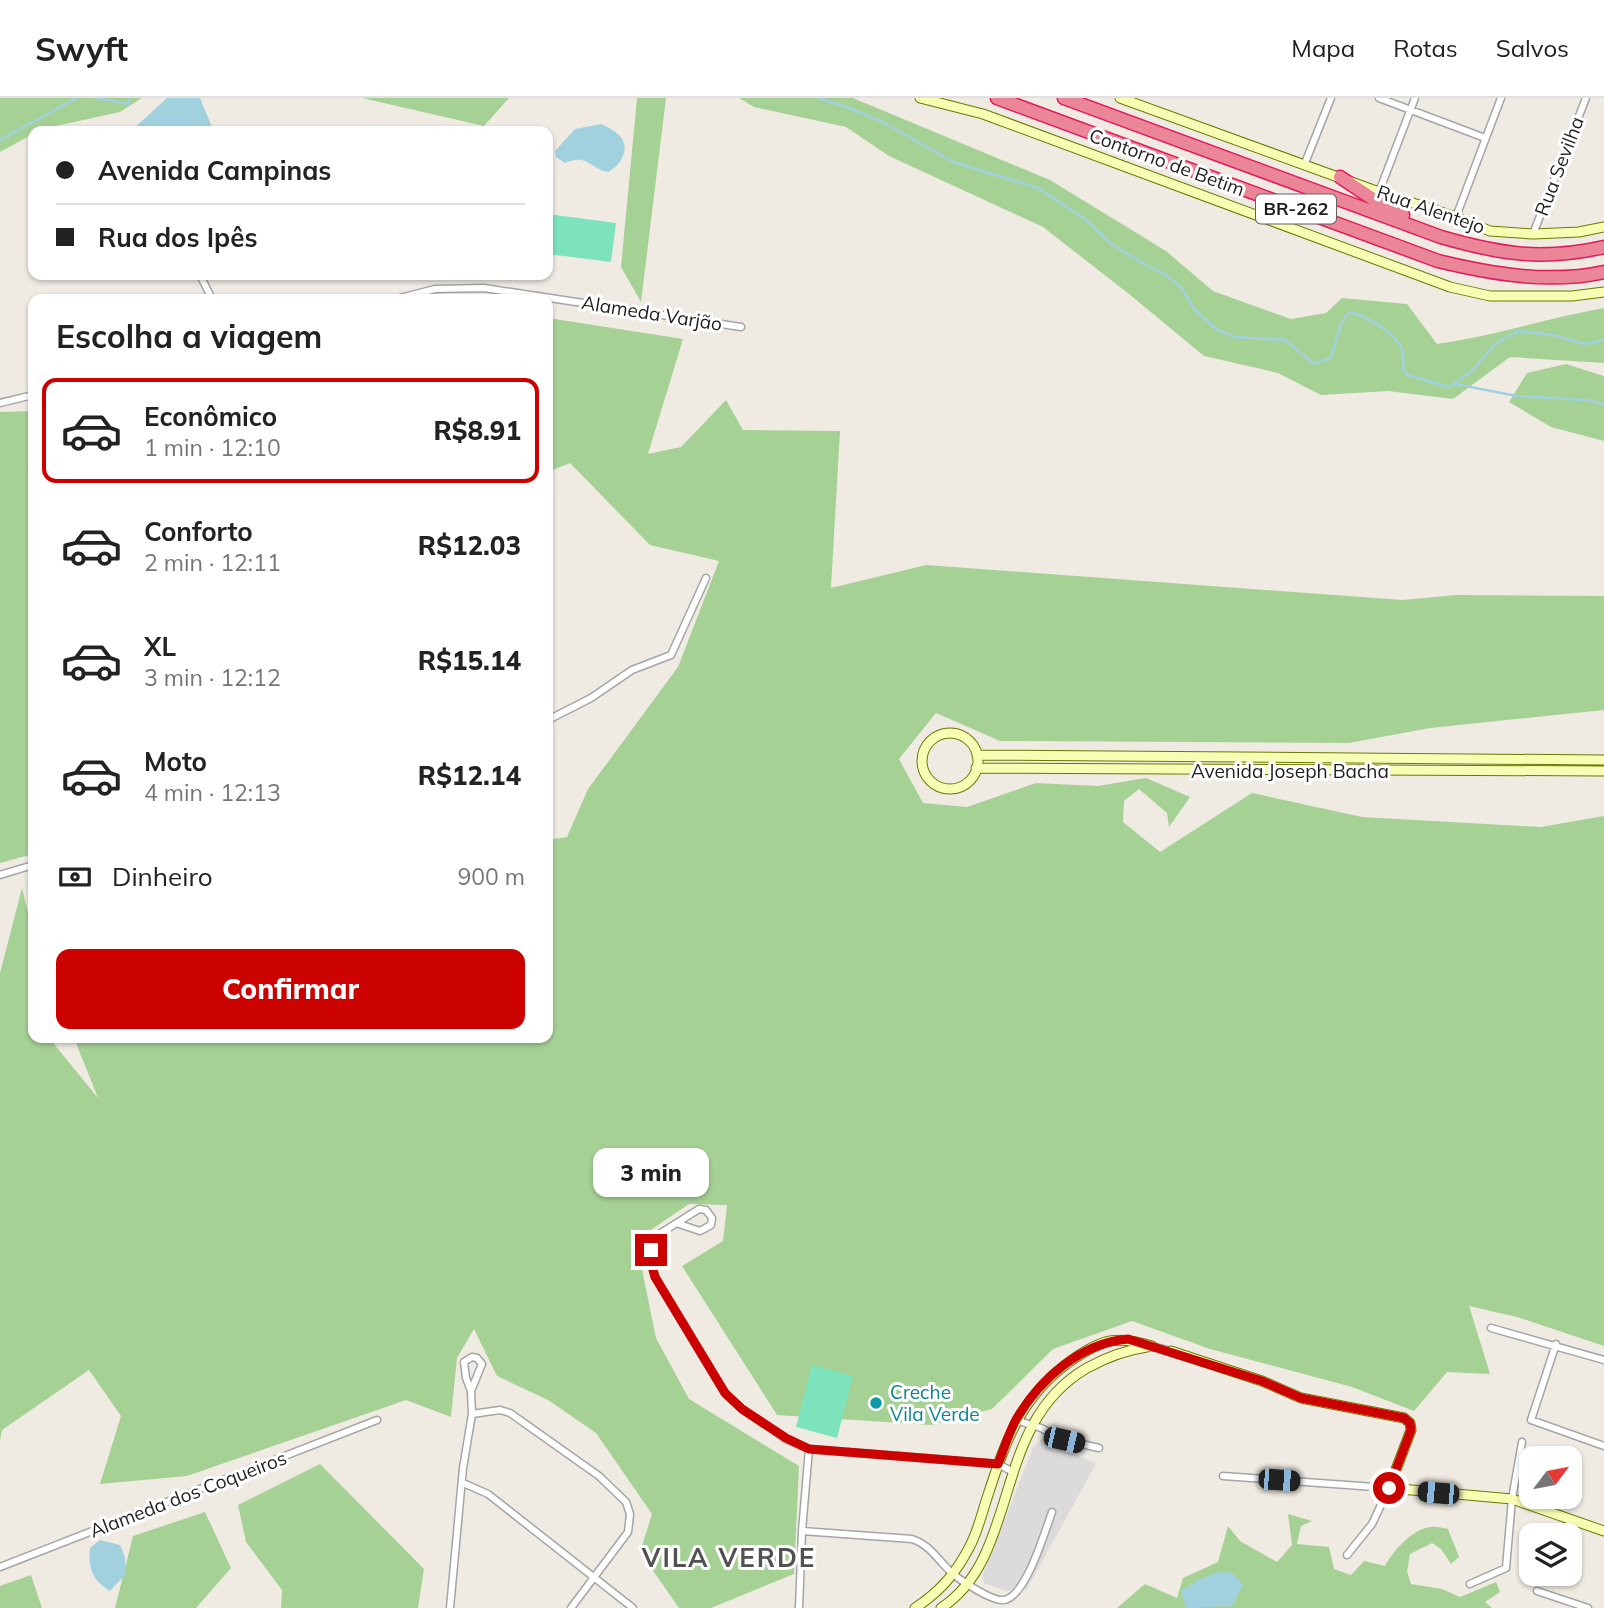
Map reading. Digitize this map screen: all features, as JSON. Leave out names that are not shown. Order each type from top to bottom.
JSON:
[{"type":"highway","name":"Contorno de Betim","points":[[996,98],[1438,261],[1488,273],[1547,278],[1604,272]]},
{"type":"highway","name":"Contorno de Betim","points":[[1064,98],[1441,237],[1489,250],[1542,256],[1604,247]]},
{"type":"highway","name":"BR-262","points":[[1340,177],[1397,213],[1513,253]]},
{"type":"street","name":"Contorno de Betim","points":[[920,98],[983,114],[1450,286],[1490,296],[1572,296],[1604,292]]},
{"type":"street","name":"Rua Alentejo","points":[[1120,98],[1490,231],[1533,234],[1604,228]]},
{"type":"street","points":[[1305,163],[1331,98]]},
{"type":"street","points":[[1379,98],[1485,138]]},
{"type":"street","points":[[1379,192],[1415,98]]},
{"type":"street","points":[[1456,217],[1501,98]]},
{"type":"street","name":"Rua Sevilha","points":[[1533,234],[1586,98]]},
{"type":"street","name":"Alameda Varjão","points":[[416,294],[435,289],[484,288],[524,294]]},
{"type":"street","name":"Alameda Varjão","points":[[553,298],[741,327]]},
{"type":"street","points":[[0,403],[28,396]]},
{"type":"street","points":[[553,717],[591,698],[632,670],[671,655],[706,578]]},
{"type":"street","points":[[943,734],[960,735],[968,740],[976,755],[976,768],[967,783],[950,789],[933,783],[927,777],[922,760],[928,743],[943,734]]},
{"type":"street","name":"Avenida Joseph Bacha","points":[[976,755],[1604,760]]},
{"type":"street","name":"Avenida Joseph Bacha","points":[[976,768],[1604,771]]},
{"type":"street","points":[[0,875],[28,867]]},
{"type":"street","points":[[679,1224],[700,1231],[706,1230],[712,1219],[706,1210],[699,1209],[679,1224],[662,1232],[653,1242],[650,1259],[655,1277],[725,1393],[742,1409],[786,1438],[809,1449],[998,1464],[1013,1472]]},
{"type":"street","points":[[1491,1328],[1556,1344],[1604,1360]]},
{"type":"street","points":[[915,1608],[936,1594],[953,1574],[972,1542],[1016,1420],[1051,1375],[1084,1351],[1110,1340],[1128,1339],[1262,1381],[1301,1398],[1404,1418],[1410,1423],[1411,1430],[1372,1524],[1347,1555]]},
{"type":"street","points":[[1556,1344],[1531,1420],[1604,1446]]},
{"type":"street","points":[[941,1608],[967,1583],[989,1546],[1031,1425],[1058,1390],[1080,1372],[1107,1357],[1130,1349],[1152,1346]]},
{"type":"street","points":[[450,1608],[463,1468],[472,1414],[471,1391],[464,1368],[467,1359],[472,1357],[482,1364],[471,1391]]},
{"type":"street","points":[[472,1414],[500,1410],[510,1413],[599,1476],[626,1502],[630,1514],[628,1532],[571,1608]]},
{"type":"street","name":"Alameda dos Coqueiros","points":[[0,1567],[377,1420]]},
{"type":"street","points":[[1016,1420],[1064,1440],[1099,1448]]},
{"type":"street","points":[[1470,1584],[1506,1568],[1512,1499],[1522,1442]]},
{"type":"street","points":[[799,1608],[809,1449]]},
{"type":"street","points":[[1223,1476],[1512,1499],[1604,1531]]},
{"type":"street","points":[[463,1483],[488,1494],[633,1608]]},
{"type":"street","points":[[802,1531],[912,1539],[925,1543],[953,1574],[995,1600],[1004,1600],[1013,1597],[1029,1571],[1052,1512]]},
{"type":"street","points":[[1537,1591],[1588,1608]]},
{"type":"shaded area","points":[[1042,1439],[1096,1464],[1027,1589],[1006,1591],[984,1583],[982,1577],[1033,1448]]},
{"type":"green space","points":[[0,98],[142,98],[120,112],[56,126],[28,126],[28,137],[0,152]]},
{"type":"green space","points":[[362,98],[509,98],[484,126]]},
{"type":"green space","points":[[637,98],[666,98],[641,302],[621,267]]},
{"type":"green space","points":[[739,98],[853,98],[1050,180],[1166,251],[1213,291],[1291,319],[1326,313],[1342,298],[1407,304],[1437,344],[1604,308],[1604,363],[1510,357],[1453,399],[1388,391],[1321,395],[1278,373],[1204,356],[1043,227],[889,156],[846,127],[754,107]]},
{"type":"green space","points":[[553,215],[616,223],[611,262],[553,255]]},
{"type":"green space","points":[[553,319],[683,339],[648,454],[681,447],[726,400],[743,430],[840,431],[831,588],[926,565],[1403,600],[1456,595],[1604,596],[1604,710],[1430,728],[1349,743],[1000,741],[936,713],[899,759],[923,803],[967,807],[1036,783],[1098,786],[1146,778],[1190,797],[1169,827],[1167,813],[1139,789],[1124,801],[1123,822],[1160,852],[1252,793],[1362,817],[1541,827],[1604,816],[1604,1346],[1517,1317],[1469,1306],[1490,1374],[1447,1372],[1414,1411],[1352,1387],[1210,1349],[1132,1321],[1053,1349],[992,1409],[931,1425],[777,1415],[682,1266],[723,1241],[727,1205],[689,1204],[636,1240],[656,1338],[689,1399],[799,1466],[794,1574],[711,1608],[679,1608],[640,1552],[652,1514],[596,1433],[548,1400],[497,1376],[474,1329],[457,1358],[451,1417],[406,1400],[187,1476],[100,1484],[121,1416],[89,1370],[2,1430],[0,1441],[0,973],[22,888],[28,913],[28,1043],[54,1043],[98,1098],[76,1043],[553,1043],[553,839],[567,837],[588,789],[678,667],[719,561],[650,545],[570,463],[553,470]]},
{"type":"green space","points":[[1566,364],[1604,376],[1604,441],[1551,427],[1509,402],[1527,373]]},
{"type":"green space","points":[[28,411],[28,855],[0,863],[0,412]]},
{"type":"green space","points":[[812,1365],[853,1376],[837,1438],[796,1427]]},
{"type":"green space","points":[[320,1464],[424,1569],[418,1608],[281,1608],[282,1590],[246,1542],[238,1505]]},
{"type":"green space","points":[[205,1512],[231,1568],[196,1608],[115,1608],[133,1536]]},
{"type":"green space","points":[[1288,1514],[1312,1521],[1301,1526],[1297,1544],[1329,1547],[1334,1569],[1351,1575],[1364,1561],[1385,1566],[1410,1536],[1424,1528],[1448,1529],[1459,1557],[1451,1564],[1441,1549],[1432,1543],[1410,1554],[1407,1571],[1411,1584],[1442,1589],[1460,1597],[1496,1582],[1500,1592],[1485,1602],[1492,1608],[1117,1608],[1145,1584],[1177,1598],[1183,1578],[1218,1562],[1228,1526],[1240,1541],[1277,1562],[1292,1545]]},
{"type":"green space","points":[[31,1575],[42,1608],[0,1608],[0,1586]]},
{"type":"water","points":[[167,98],[200,98],[212,126],[136,126]]},
{"type":"water","points":[[601,124],[617,133],[625,147],[620,162],[609,172],[584,161],[573,160],[565,163],[556,157],[555,151],[575,129]]},
{"type":"water","points":[[100,1540],[120,1545],[125,1557],[126,1574],[110,1591],[95,1578],[90,1562],[90,1548]]},
{"type":"water","points":[[1219,1572],[1233,1573],[1243,1585],[1232,1606],[1186,1608],[1181,1591],[1200,1579]]},
{"type":"waterway","points":[[0,140],[77,98]]},
{"type":"waterway","points":[[96,98],[129,104],[129,98]]},
{"type":"waterway","points":[[818,98],[883,122],[953,162],[1038,188],[1085,219],[1113,245],[1166,275],[1181,287],[1194,309],[1216,329],[1235,337],[1285,340],[1314,364],[1331,358],[1341,323],[1350,312],[1376,324],[1398,342],[1402,352],[1403,370],[1408,375],[1449,387],[1472,371],[1495,344],[1518,331],[1553,335],[1585,344],[1604,340]]},
{"type":"waterway","points":[[1455,384],[1517,396],[1586,400],[1604,404]]},
{"type":"place","name":"Creche Vila Verde","points":[[876,1403]]},
{"type":"district","name":"VILA VERDE","points":[[729,1558]]},
{"type":"route","points":[[651,1250],[650,1259],[655,1277],[718,1384],[742,1409],[798,1446],[998,1464],[1016,1420],[1051,1375],[1084,1351],[1110,1340],[1128,1339],[1262,1381],[1301,1398],[1404,1418],[1410,1423],[1411,1430],[1389,1488]]}]
